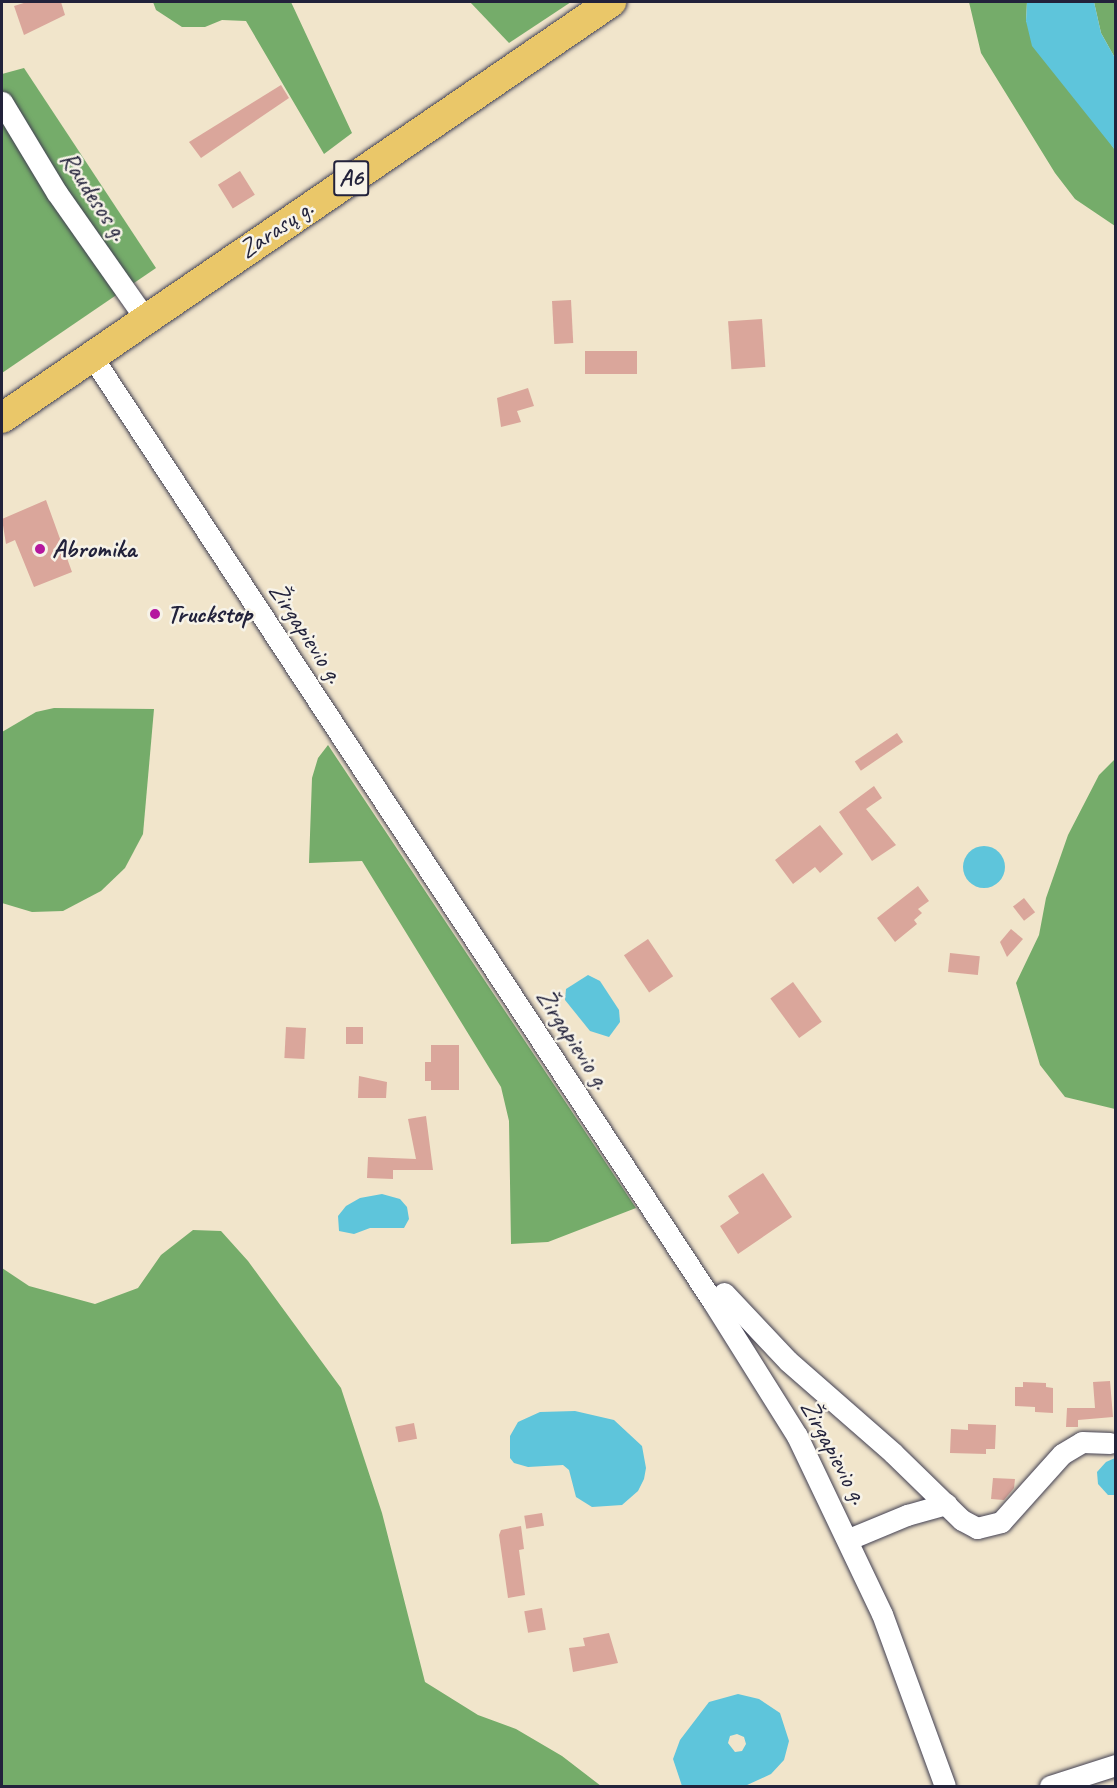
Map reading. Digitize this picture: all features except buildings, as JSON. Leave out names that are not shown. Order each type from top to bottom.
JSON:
[{"type":"highway","name":"Zarasų g.","points":[[2,418],[91,355],[611,2]]},
{"type":"street","name":"Raudesos g.","points":[[2,102],[57,193],[146,318]]},
{"type":"street","name":"Žirgapievio g.","points":[[91,355],[765,1381],[797,1436],[849,1539],[890,1635],[945,1786]]},
{"type":"street","points":[[724,1293],[788,1361],[962,1520],[977,1528],[989,1528],[1032,1490],[1062,1454],[1082,1442],[1110,1443]]},
{"type":"street","points":[[849,1539],[907,1515],[946,1504]]},
{"type":"street","points":[[1050,1786],[1116,1765]]},
{"type":"green space","points":[[153,2],[291,2],[352,133],[324,154],[246,21],[222,20],[205,27],[182,27],[156,10]]},
{"type":"green space","points":[[470,2],[571,2],[509,43]]},
{"type":"green space","points":[[969,2],[1027,2],[1026,21],[1115,150],[1115,226],[1075,199],[1055,173],[981,53]]},
{"type":"green space","points":[[1094,2],[1115,2],[1115,58],[1101,33]]},
{"type":"green space","points":[[24,68],[156,268],[2,373],[2,74]]},
{"type":"green space","points":[[54,708],[154,709],[143,834],[125,868],[101,891],[63,911],[32,912],[2,903],[2,732],[36,712]]},
{"type":"green space","points":[[328,745],[636,1208],[548,1242],[511,1244],[509,1121],[501,1087],[362,861],[309,863],[312,778],[318,758]]},
{"type":"green space","points":[[1115,759],[1115,1109],[1065,1097],[1040,1065],[1016,983],[1039,935],[1046,898],[1068,835],[1099,775]]},
{"type":"green space","points":[[193,1230],[221,1231],[248,1261],[341,1388],[382,1513],[425,1682],[478,1715],[516,1729],[562,1756],[601,1786],[2,1786],[2,1268],[29,1286],[95,1304],[138,1288],[161,1255]]},
{"type":"water","points":[[1027,2],[1094,2],[1101,33],[1115,58],[1115,150],[1032,46],[1026,21]]},
{"type":"water","points":[[984,846],[999,852],[1005,867],[999,882],[984,888],[969,882],[963,867],[969,852]]},
{"type":"water","points":[[588,975],[600,981],[619,1010],[620,1022],[609,1037],[590,1031],[565,1000],[566,989]]},
{"type":"water","points":[[382,1194],[400,1199],[407,1207],[409,1219],[404,1228],[370,1228],[354,1234],[339,1231],[338,1216],[346,1206],[360,1198]]},
{"type":"water","points":[[575,1411],[614,1420],[642,1446],[646,1468],[644,1479],[638,1491],[622,1505],[592,1507],[576,1497],[569,1470],[563,1465],[528,1467],[514,1463],[510,1458],[510,1436],[518,1422],[540,1412]]},
{"type":"water","points":[[1115,1458],[1115,1495],[1108,1495],[1098,1484],[1097,1472],[1106,1462]]},
{"type":"water","points":[[738,1694],[759,1699],[780,1713],[789,1741],[784,1760],[771,1774],[745,1786],[682,1786],[673,1759],[680,1740],[709,1702]],"holes":[[[737,1734],[744,1737],[746,1744],[742,1751],[735,1752],[728,1743],[730,1736]]]},
{"type":"place","name":"Abromika","points":[[40,549]]},
{"type":"place","name":"Truckstop","points":[[155,614]]}]
